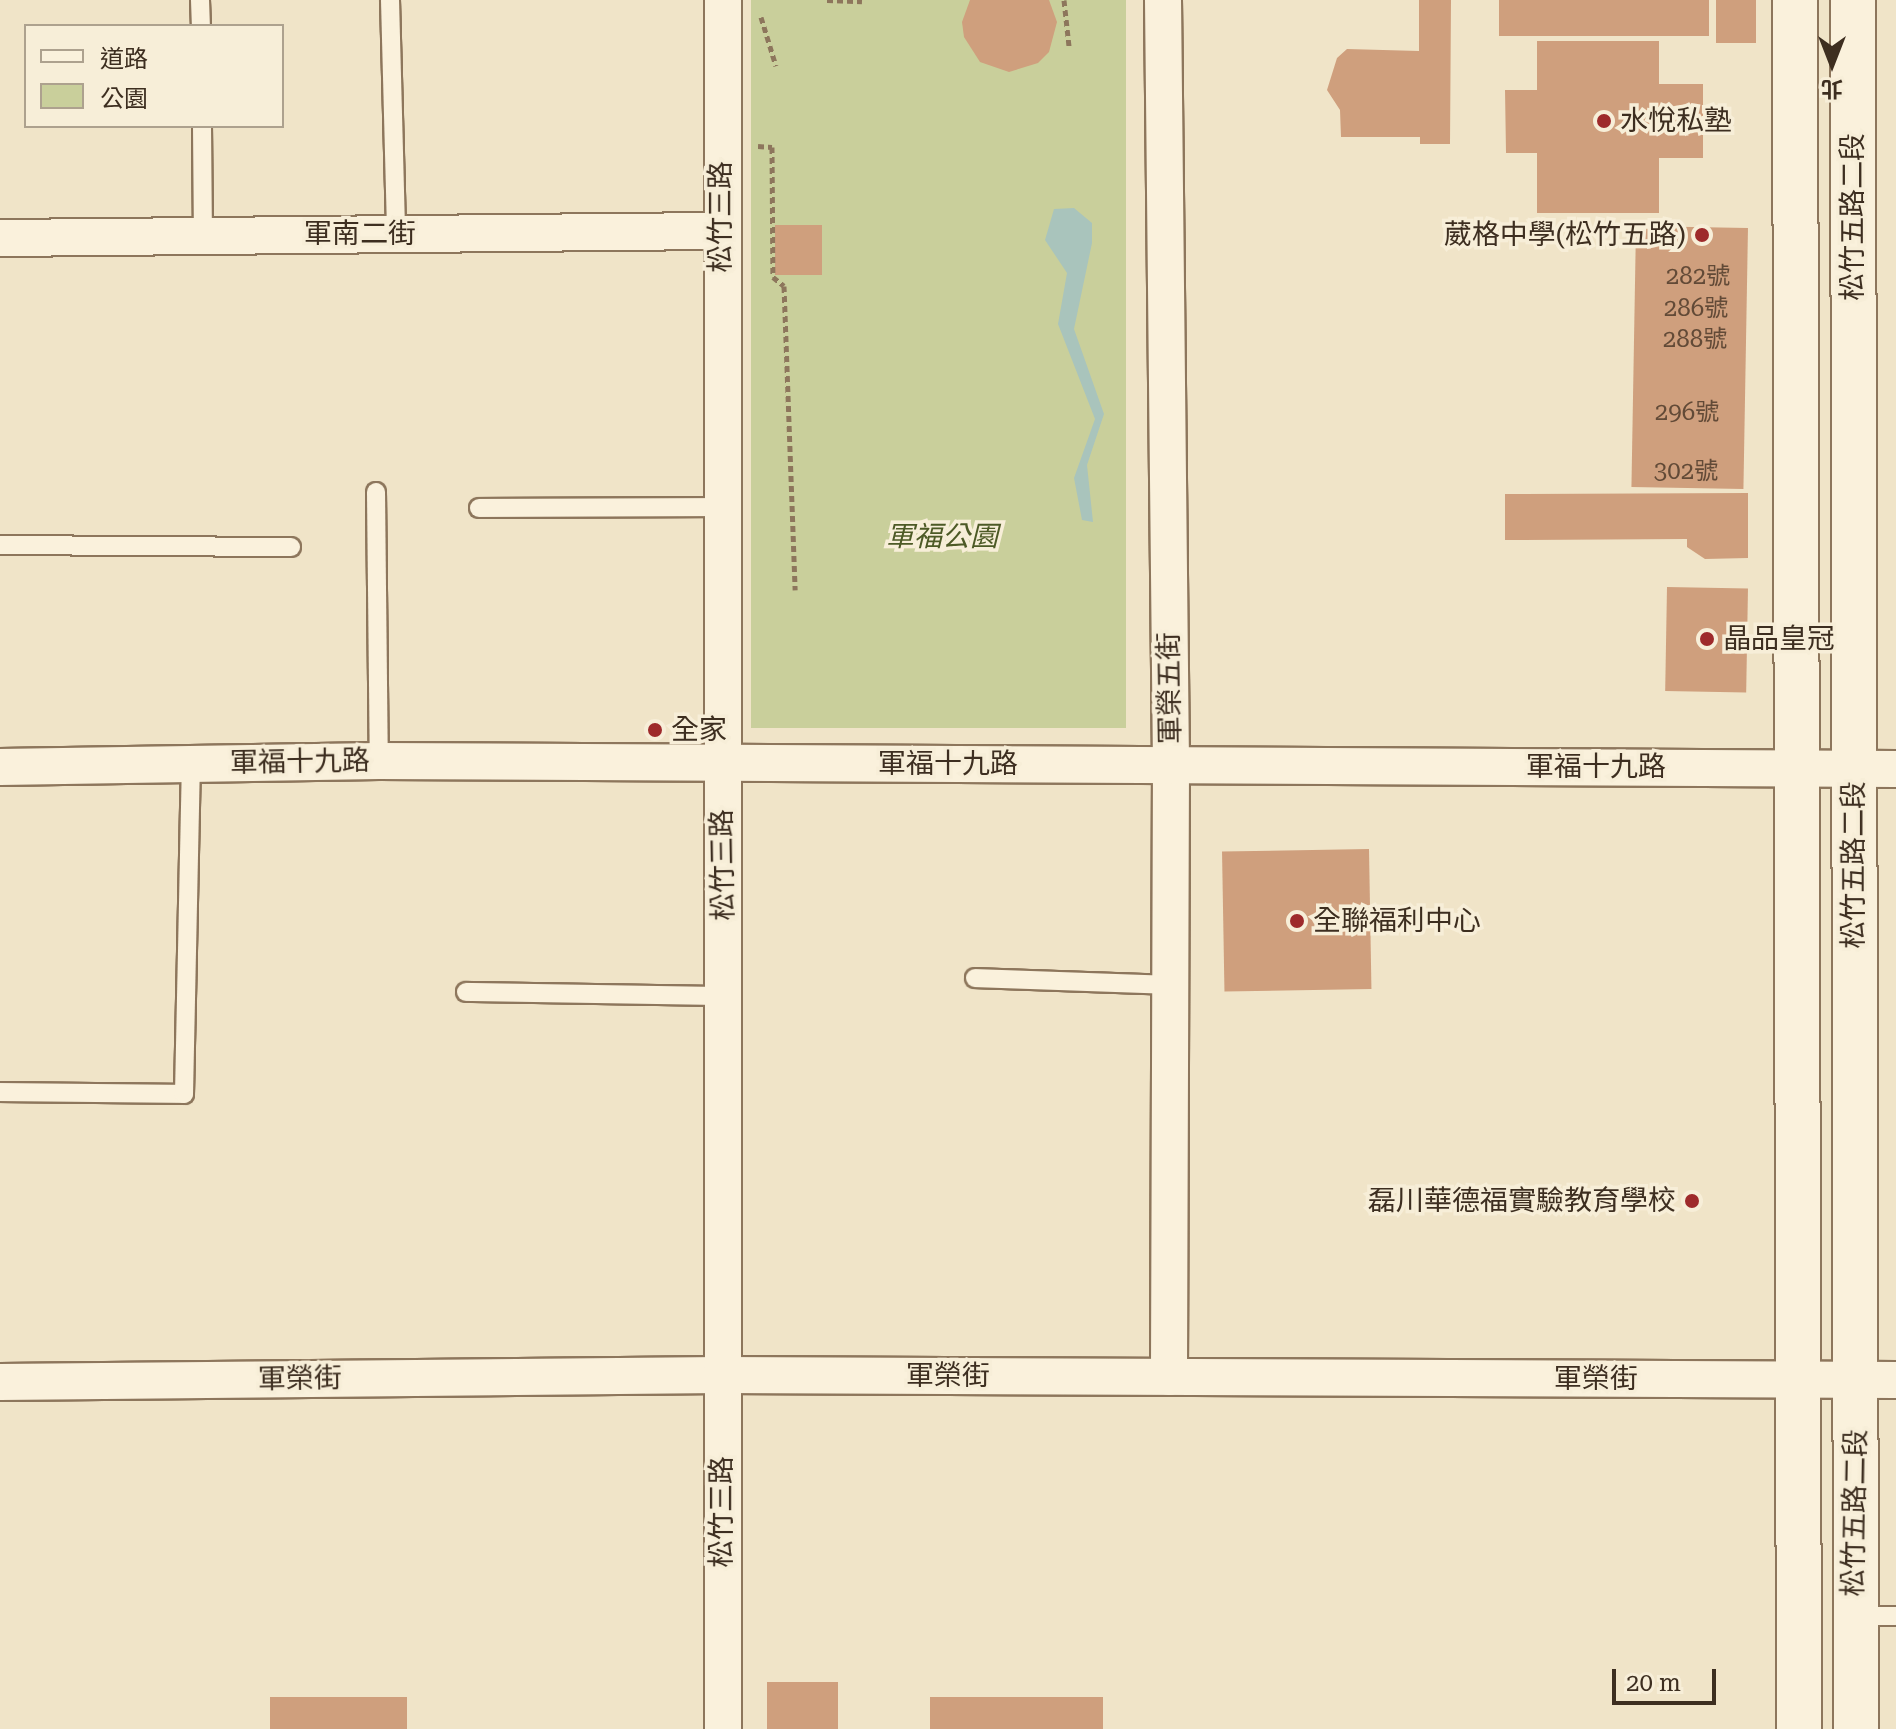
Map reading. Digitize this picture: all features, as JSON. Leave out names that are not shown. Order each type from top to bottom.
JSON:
[{"type":"street","name":"松竹三路","points":[[723,0],[720,231],[721,762],[725,996],[721,1375],[723,1729]]},
{"type":"street","name":"軍榮五街","points":[[1163,0],[1171,765],[1169,1377]]},
{"type":"street","name":"松竹五路二段","points":[[1795,0],[1801,1380],[1799,1729]]},
{"type":"street","name":"松竹五路二段","points":[[1853,0],[1875,769],[1876,1380],[1853,1615],[1856,1729]]},
{"type":"street","name":"軍南二街","points":[[0,238],[720,231]]},
{"type":"street","name":"軍福十九路","points":[[0,767],[379,761],[1875,769]]},
{"type":"street","name":"軍榮街","points":[[0,1382],[721,1375],[1876,1380]]},
{"type":"lane","points":[[200,0],[201,24]]},
{"type":"lane","points":[[390,0],[396,234]]},
{"type":"lane","points":[[202,128],[203,237]]},
{"type":"lane","points":[[376,492],[379,761]]},
{"type":"lane","points":[[479,508],[722,507]]},
{"type":"lane","points":[[0,545],[291,547]]},
{"type":"lane","points":[[0,1092],[184,1094],[191,765]]},
{"type":"lane","points":[[975,978],[1171,985]]},
{"type":"lane","points":[[466,992],[725,996]]},
{"type":"lane","points":[[1853,1615],[1896,1616]]},
{"type":"path","points":[[827,0],[862,1]]},
{"type":"path","points":[[1064,0],[1069,46]]},
{"type":"path","points":[[760,8],[776,66]]},
{"type":"path","points":[[752,146],[772,147],[773,277],[784,286],[795,590]]},
{"type":"green space","name":"軍福公園","points":[[751,0],[1126,0],[1126,728],[751,728]]},
{"type":"water","points":[[1074,208],[1092,223],[1092,243],[1074,329],[1104,414],[1087,465],[1093,522],[1082,520],[1074,478],[1095,419],[1058,324],[1067,273],[1045,240],[1054,209]]},
{"type":"building","points":[[970,0],[1049,0],[1057,22],[1049,52],[1038,63],[1009,72],[980,62],[964,37],[962,22]]},
{"type":"building","points":[[1419,0],[1451,0],[1450,144],[1420,144],[1420,137],[1341,137],[1340,110],[1327,90],[1337,58],[1347,49],[1419,51]]},
{"type":"building","points":[[1499,0],[1709,0],[1709,36],[1499,36]]},
{"type":"building","points":[[1716,0],[1756,0],[1756,43],[1716,43]]},
{"type":"building","name":"水悅私塾","points":[[1537,41],[1659,41],[1659,84],[1703,84],[1703,158],[1659,158],[1659,213],[1537,213],[1537,153],[1506,153],[1505,90],[1537,90]]},
{"type":"building","points":[[775,225],[822,225],[822,275],[775,275]]},
{"type":"building","points":[[1636,226],[1748,228],[1743,489],[1631,487]]},
{"type":"building","points":[[1748,493],[1748,558],[1705,559],[1687,547],[1687,539],[1505,540],[1505,494]]},
{"type":"building","name":"晶品皇冠","points":[[1667,587],[1748,588],[1746,692],[1665,691]]},
{"type":"building","name":"全聯福利中心","points":[[1369,849],[1371,989],[1224,992],[1222,852]]},
{"type":"building","points":[[767,1682],[838,1682],[838,1729],[767,1729]]},
{"type":"building","points":[[270,1697],[407,1697],[407,1729],[270,1729]]},
{"type":"building","points":[[930,1697],[1103,1697],[1103,1729],[930,1729]]},
{"type":"place","name":"水悅私塾","points":[[1604,121]]},
{"type":"place","name":"葳格中學(松竹五路)","points":[[1702,235]]},
{"type":"place","name":"晶品皇冠","points":[[1707,639]]},
{"type":"place","name":"全家","points":[[655,730]]},
{"type":"place","name":"全聯福利中心","points":[[1297,921]]},
{"type":"place","name":"磊川華德福實驗教育學校","points":[[1692,1201]]}]
